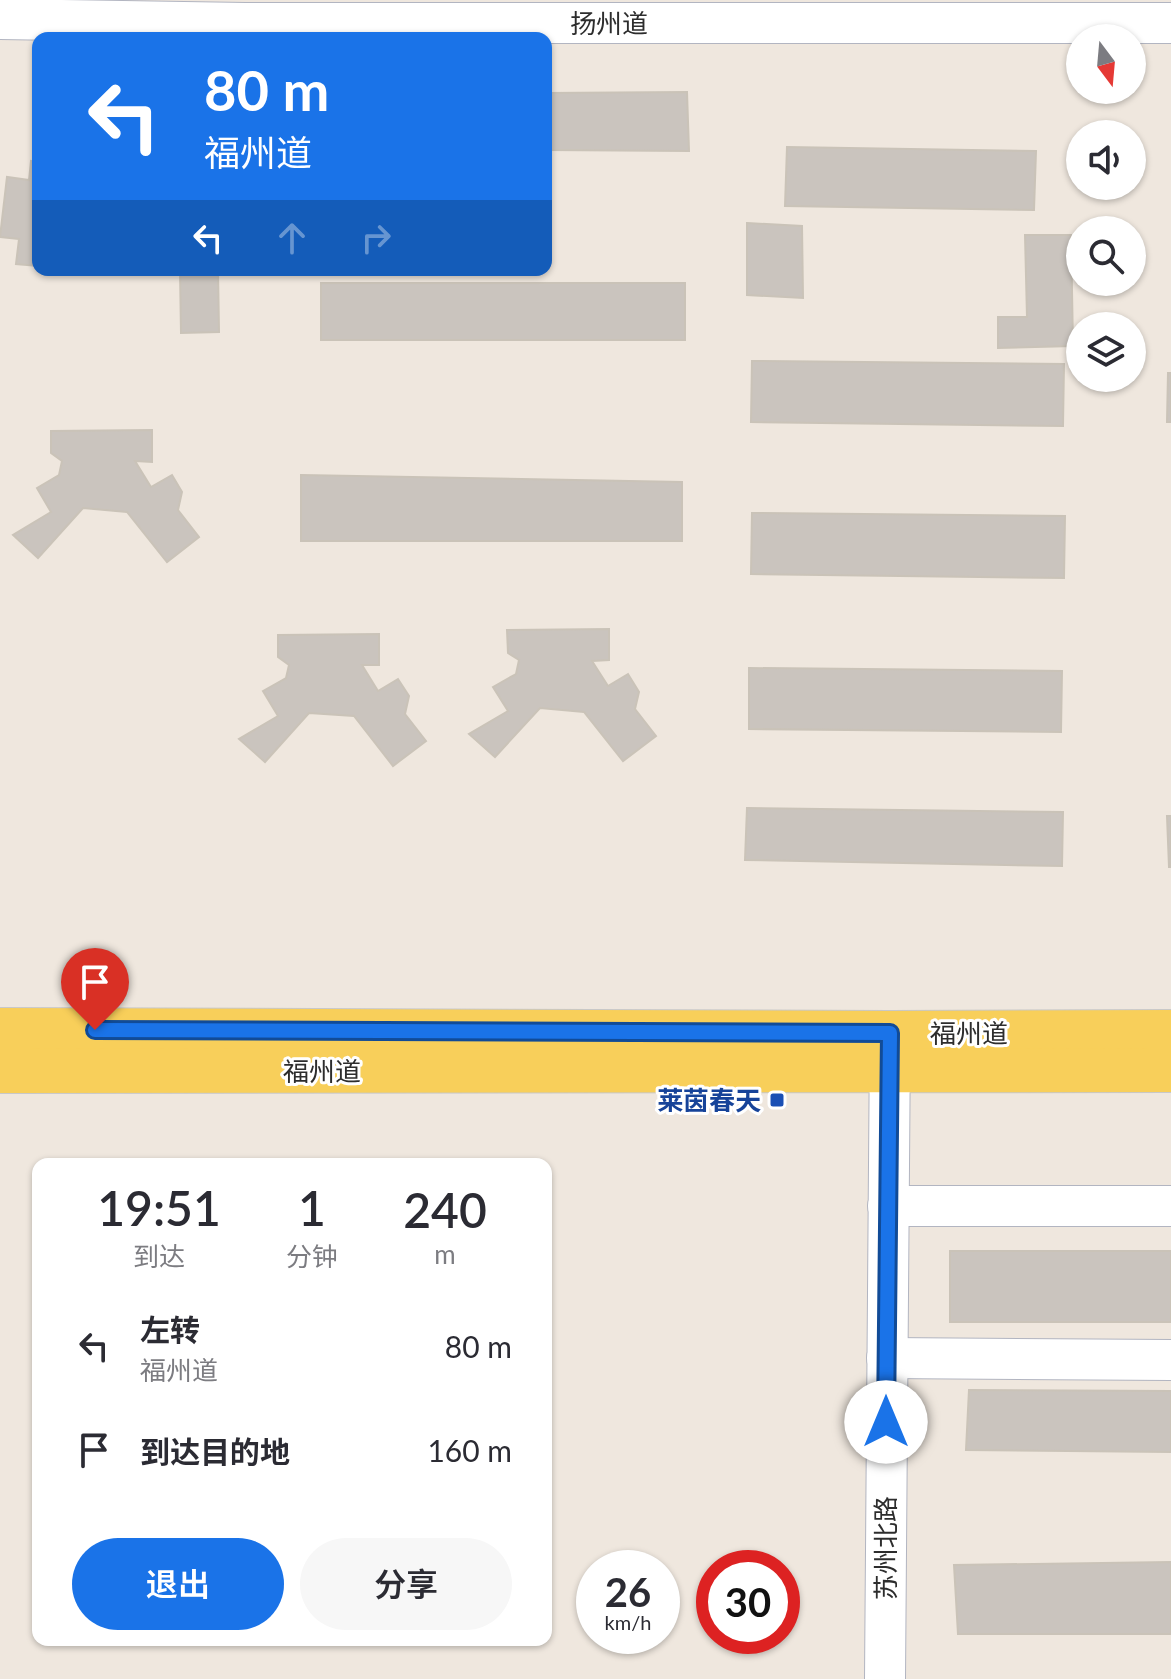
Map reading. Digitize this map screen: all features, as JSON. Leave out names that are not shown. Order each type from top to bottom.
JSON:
[{"type":"main road","name":"福州道","points":[[0,1030],[890,1052],[1171,1070]]},
{"type":"main road","name":"福州道","points":[[0,1071],[890,1052],[1171,1032]]},
{"type":"street","name":"扬州道","points":[[0,19],[245,23],[934,11],[1171,23]]},
{"type":"street","name":"苏州北路","points":[[885,1679],[890,1052]]},
{"type":"street","points":[[888,1206],[1171,1206]]},
{"type":"street","points":[[887,1358],[1171,1360]]},
{"type":"building","points":[[687,92],[689,151],[552,150],[552,93]]},
{"type":"building","points":[[787,147],[1036,151],[1034,210],[785,206]]},
{"type":"building","points":[[31,161],[32,265],[16,264],[19,239],[0,237],[7,177],[29,180]]},
{"type":"building","points":[[747,223],[802,226],[803,298],[747,295]]},
{"type":"building","points":[[1025,235],[1066,235],[1066,296],[1072,296],[1072,312],[1066,312],[1066,346],[998,348],[998,317],[1027,317]]},
{"type":"building","points":[[180,276],[218,276],[219,332],[181,333]]},
{"type":"building","points":[[321,283],[685,283],[685,340],[321,340]]},
{"type":"building","points":[[752,361],[1064,364],[1063,426],[751,422]]},
{"type":"building","points":[[1168,373],[1171,373],[1171,422],[1167,422]]},
{"type":"building","points":[[152,430],[152,462],[135,461],[151,487],[172,475],[182,492],[178,510],[199,537],[167,562],[127,512],[83,508],[38,558],[13,535],[51,512],[37,488],[59,475],[62,461],[51,453],[51,431]]},
{"type":"building","points":[[301,475],[682,482],[682,541],[301,541]]},
{"type":"building","points":[[752,513],[1065,516],[1064,578],[751,574]]},
{"type":"building","points":[[609,629],[609,660],[592,661],[608,686],[628,674],[639,692],[635,709],[656,736],[623,761],[584,712],[540,708],[495,757],[469,734],[508,711],[493,687],[516,674],[519,660],[508,653],[507,630]]},
{"type":"building","points":[[379,634],[379,665],[362,665],[378,691],[398,679],[409,696],[405,714],[426,741],[393,766],[354,716],[309,713],[265,762],[239,739],[278,716],[263,691],[286,678],[289,665],[278,657],[278,635]]},
{"type":"building","points":[[749,668],[1062,671],[1061,732],[749,729]]},
{"type":"building","points":[[747,808],[1063,812],[1062,866],[745,860]]},
{"type":"building","points":[[1167,816],[1171,816],[1171,867],[1169,867]]},
{"type":"building","points":[[950,1251],[1171,1251],[1171,1322],[950,1322]]},
{"type":"building","points":[[969,1390],[1171,1391],[1171,1452],[966,1450]]},
{"type":"building","points":[[1171,1562],[1171,1634],[958,1634],[954,1565]]},
{"type":"place","name":"莱茵春天","points":[[777,1100]]},
{"type":"route","points":[[95,1030],[890,1033],[886,1422]]}]
